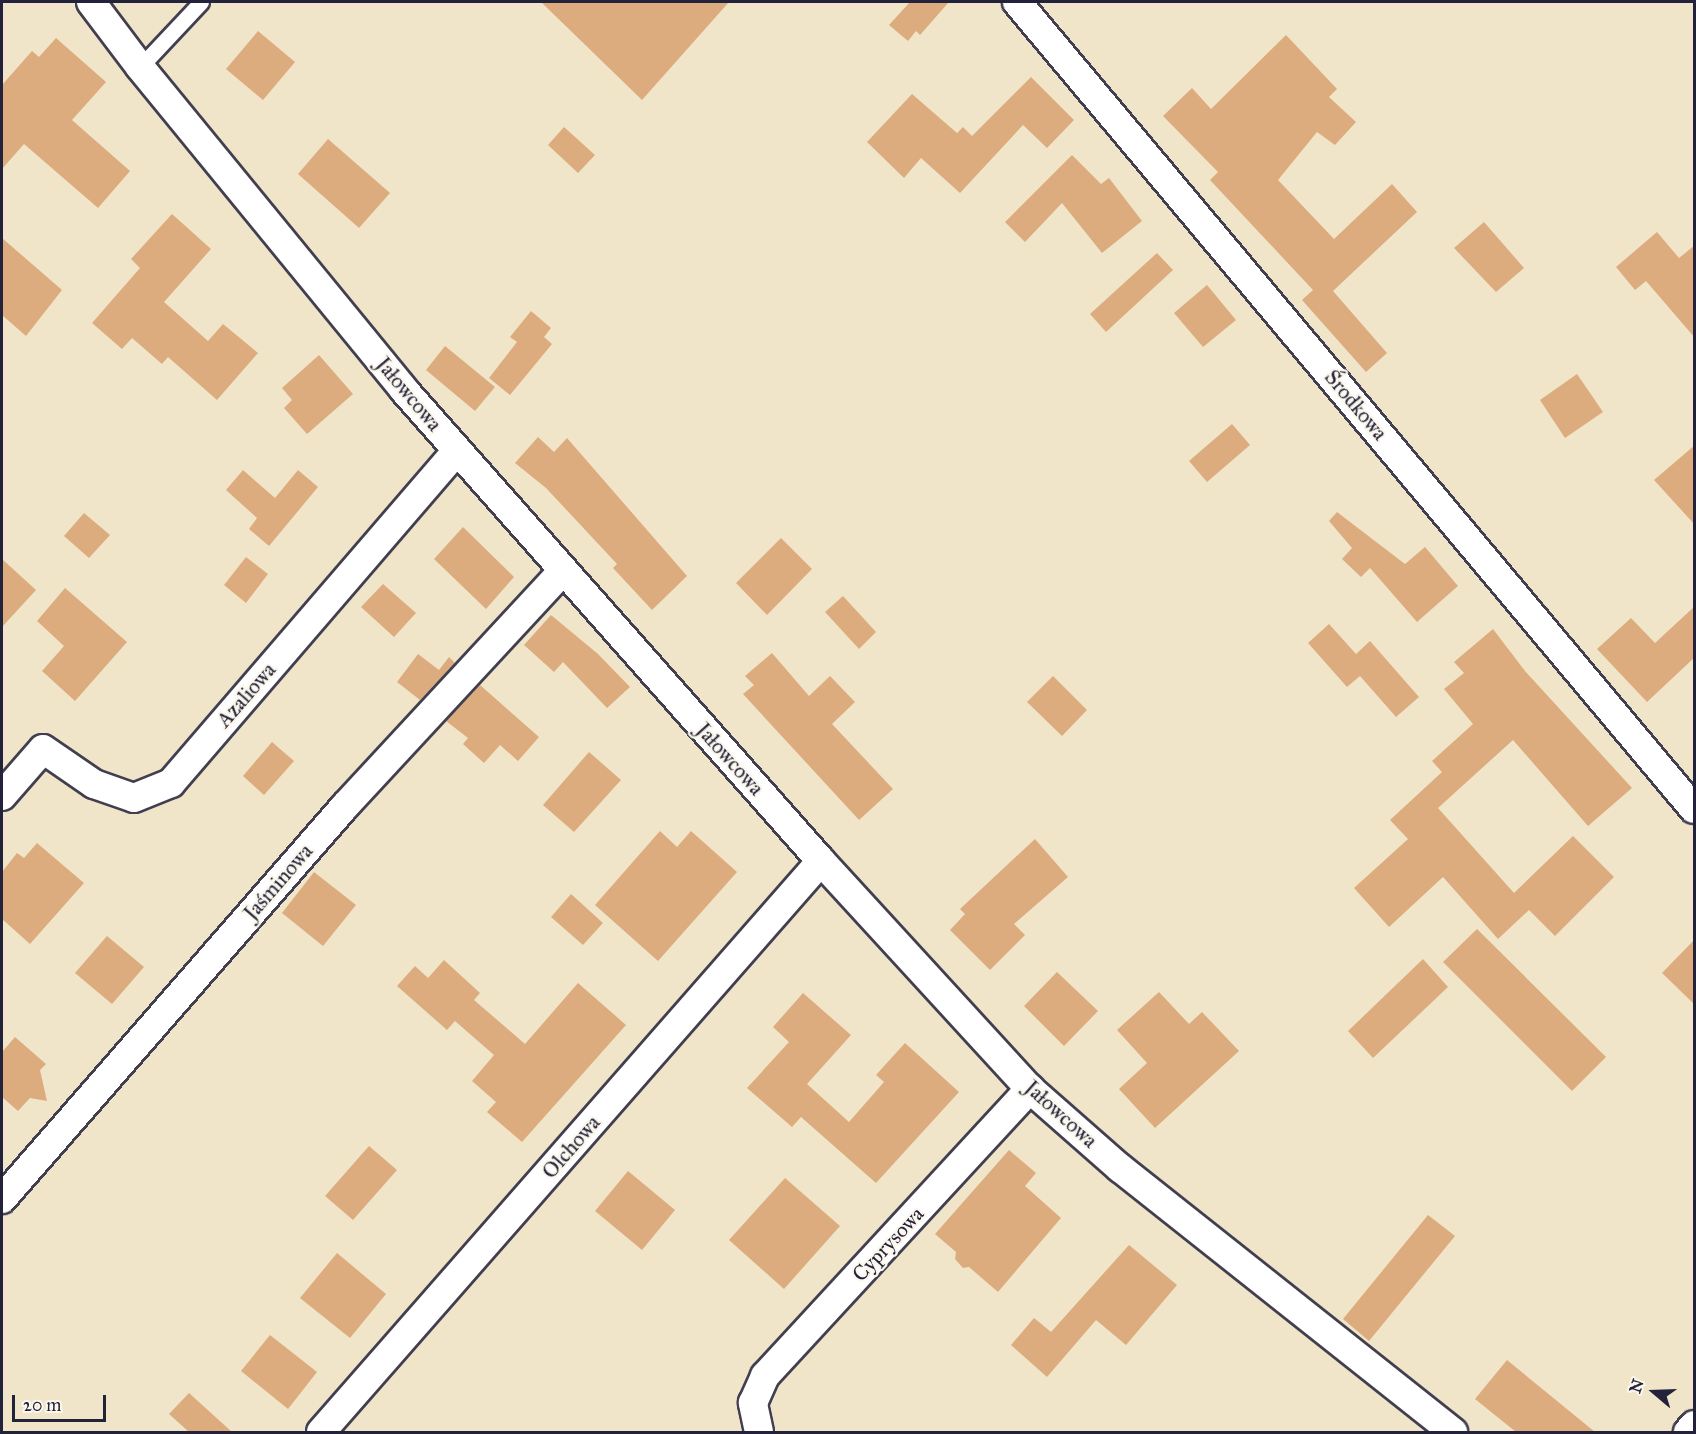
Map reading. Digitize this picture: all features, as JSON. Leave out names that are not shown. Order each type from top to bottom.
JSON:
[{"type":"street","name":"Jałowcowa","points":[[91,2],[140,67],[457,451],[562,572],[821,861],[1030,1089],[1138,1183],[1453,1432]]},
{"type":"street","name":"Środkowa","points":[[1017,2],[1695,809]]},
{"type":"street","name":"Azaliowa","points":[[2,796],[43,749],[94,784],[134,798],[171,783],[457,451]]},
{"type":"street","name":"Jaśminowa","points":[[2,1199],[345,806],[562,572]]},
{"type":"street","name":"Olchowa","points":[[321,1432],[821,861]]},
{"type":"street","name":"Cyprysowa","points":[[759,1432],[753,1403],[765,1376],[1030,1089]]},
{"type":"street","points":[[1688,1432],[1695,1425]]},
{"type":"lane","points":[[140,67],[201,2]]},
{"type":"building","points":[[541,2],[729,2],[642,100]]},
{"type":"building","points":[[910,2],[949,2],[920,35],[916,31],[908,41],[889,25]]},
{"type":"building","points":[[258,31],[295,62],[263,100],[226,69]]},
{"type":"building","points":[[1286,35],[1337,89],[1329,97],[1356,122],[1335,145],[1317,132],[1278,180],[1334,239],[1392,184],[1417,212],[1333,291],[1387,353],[1366,372],[1302,300],[1313,290],[1210,180],[1218,172],[1163,116],[1192,88],[1211,109]]},
{"type":"building","points":[[56,38],[106,82],[72,120],[130,171],[98,208],[24,144],[2,169],[2,85],[32,51],[39,57]]},
{"type":"building","points":[[1031,77],[1074,120],[1047,148],[1023,125],[960,193],[921,158],[904,178],[867,142],[912,94],[957,133],[963,127],[972,136]]},
{"type":"building","points":[[564,127],[595,155],[578,173],[548,145]]},
{"type":"building","points":[[328,139],[390,193],[359,228],[298,174]]},
{"type":"building","points":[[1072,155],[1101,184],[1109,178],[1142,221],[1102,253],[1062,203],[1025,242],[1005,222]]},
{"type":"building","points":[[172,214],[211,249],[164,302],[208,341],[223,324],[258,353],[217,400],[168,357],[162,364],[132,338],[122,349],[92,323],[140,268],[131,259]]},
{"type":"building","points":[[1484,222],[1524,268],[1496,292],[1454,248]]},
{"type":"building","points":[[1657,232],[1679,258],[1695,245],[1695,338],[1646,281],[1635,290],[1616,267]]},
{"type":"building","points":[[2,238],[62,290],[26,336],[2,315]]},
{"type":"building","points":[[1157,253],[1173,270],[1106,332],[1090,314]]},
{"type":"building","points":[[1207,285],[1236,320],[1203,347],[1174,313]]},
{"type":"building","points":[[531,311],[551,328],[544,337],[552,344],[510,395],[489,378],[517,342],[510,337]]},
{"type":"building","points":[[445,346],[495,387],[475,411],[426,370]]},
{"type":"building","points":[[319,355],[353,394],[307,434],[284,408],[292,400],[282,388]]},
{"type":"building","points":[[1577,374],[1603,412],[1565,438],[1540,400]]},
{"type":"building","points":[[1232,424],[1250,445],[1207,482],[1189,461]]},
{"type":"building","points":[[538,437],[554,452],[567,438],[687,576],[652,610],[613,568],[617,564],[546,488],[515,463]]},
{"type":"building","points":[[1695,445],[1695,525],[1654,480]]},
{"type":"building","points":[[243,470],[275,498],[298,470],[318,487],[269,546],[249,529],[257,518],[226,490]]},
{"type":"building","points":[[1337,512],[1405,564],[1425,547],[1458,586],[1417,622],[1370,568],[1361,577],[1342,559],[1352,548],[1329,521]]},
{"type":"building","points":[[84,513],[110,535],[89,558],[64,536]]},
{"type":"building","points":[[463,527],[514,577],[486,609],[434,559]]},
{"type":"building","points":[[781,538],[812,569],[767,615],[736,583]]},
{"type":"building","points":[[246,557],[268,574],[246,603],[224,585]]},
{"type":"building","points":[[2,559],[36,590],[2,627]]},
{"type":"building","points":[[383,584],[416,613],[394,637],[361,607]]},
{"type":"building","points":[[65,588],[127,642],[75,701],[42,671],[64,646],[37,621]]},
{"type":"building","points":[[843,596],[876,632],[859,649],[825,612]]},
{"type":"building","points":[[1695,606],[1695,657],[1647,702],[1597,649],[1631,618],[1655,643]]},
{"type":"building","points":[[551,615],[598,654],[630,687],[607,708],[563,662],[554,672],[524,645]]},
{"type":"building","points":[[1329,624],[1356,654],[1370,641],[1419,697],[1396,717],[1360,676],[1347,687],[1308,643]]},
{"type":"building","points":[[1493,629],[1525,671],[1632,788],[1588,826],[1513,740],[1438,808],[1514,893],[1573,836],[1614,877],[1555,936],[1529,910],[1498,939],[1443,877],[1389,927],[1354,888],[1408,839],[1390,820],[1442,772],[1432,761],[1473,724],[1444,689],[1464,673],[1454,662]]},
{"type":"building","points":[[772,653],[809,696],[830,676],[855,702],[832,724],[893,789],[859,820],[743,694],[754,685],[745,676]]},
{"type":"building","points":[[418,654],[439,670],[449,657],[455,663],[420,700],[397,682]]},
{"type":"building","points":[[1053,676],[1087,710],[1062,736],[1027,702]]},
{"type":"building","points":[[480,685],[539,737],[518,761],[500,745],[484,763],[463,744],[468,738],[446,721]]},
{"type":"building","points":[[272,742],[294,761],[264,795],[243,776]]},
{"type":"building","points":[[589,752],[621,780],[574,832],[543,805]]},
{"type":"building","points":[[660,831],[677,847],[691,831],[737,872],[658,961],[595,905]]},
{"type":"building","points":[[1035,839],[1068,877],[1014,924],[1025,935],[990,970],[950,930],[965,914],[960,909]]},
{"type":"building","points":[[37,843],[84,883],[30,944],[2,919],[2,872],[17,853],[24,858]]},
{"type":"building","points":[[314,872],[356,905],[323,946],[282,913]]},
{"type":"building","points":[[571,894],[603,923],[583,945],[551,917]]},
{"type":"building","points":[[1477,929],[1606,1057],[1572,1091],[1443,962]]},
{"type":"building","points":[[107,936],[144,967],[112,1004],[75,973]]},
{"type":"building","points":[[1695,939],[1695,1005],[1662,973]]},
{"type":"building","points":[[1423,959],[1448,987],[1373,1058],[1348,1031]]},
{"type":"building","points":[[444,960],[480,993],[474,1000],[525,1044],[578,983],[626,1025],[522,1142],[487,1112],[496,1102],[472,1081],[494,1055],[455,1021],[447,1030],[397,986],[415,966],[428,978]]},
{"type":"building","points":[[1057,972],[1098,1011],[1064,1046],[1024,1006]]},
{"type":"building","points":[[1159,992],[1189,1024],[1202,1012],[1239,1051],[1155,1128],[1119,1089],[1147,1063],[1117,1030]]},
{"type":"building","points":[[803,993],[851,1035],[807,1084],[849,1122],[884,1082],[876,1075],[905,1043],[959,1092],[876,1183],[801,1117],[792,1127],[747,1088],[789,1042],[773,1027]]},
{"type":"building","points":[[15,1037],[46,1064],[40,1070],[47,1101],[30,1098],[18,1111],[2,1097],[2,1052]]},
{"type":"building","points":[[369,1146],[397,1170],[353,1220],[325,1196]]},
{"type":"building","points":[[1009,1150],[1036,1173],[1025,1186],[1061,1218],[998,1292],[969,1267],[963,1268],[955,1259],[956,1252],[935,1234]]},
{"type":"building","points":[[628,1171],[675,1210],[642,1250],[595,1211]]},
{"type":"building","points":[[785,1178],[840,1226],[784,1289],[729,1240]]},
{"type":"building","points":[[1428,1215],[1455,1236],[1369,1341],[1343,1319]]},
{"type":"building","points":[[1129,1245],[1177,1285],[1126,1345],[1096,1320],[1047,1377],[1011,1345],[1034,1318],[1051,1332]]},
{"type":"building","points":[[337,1253],[386,1294],[350,1338],[300,1298]]},
{"type":"building","points":[[270,1335],[317,1372],[288,1409],[241,1371]]},
{"type":"building","points":[[1507,1360],[1595,1432],[1516,1432],[1475,1399]]},
{"type":"building","points":[[189,1393],[232,1432],[189,1432],[169,1414]]}]
